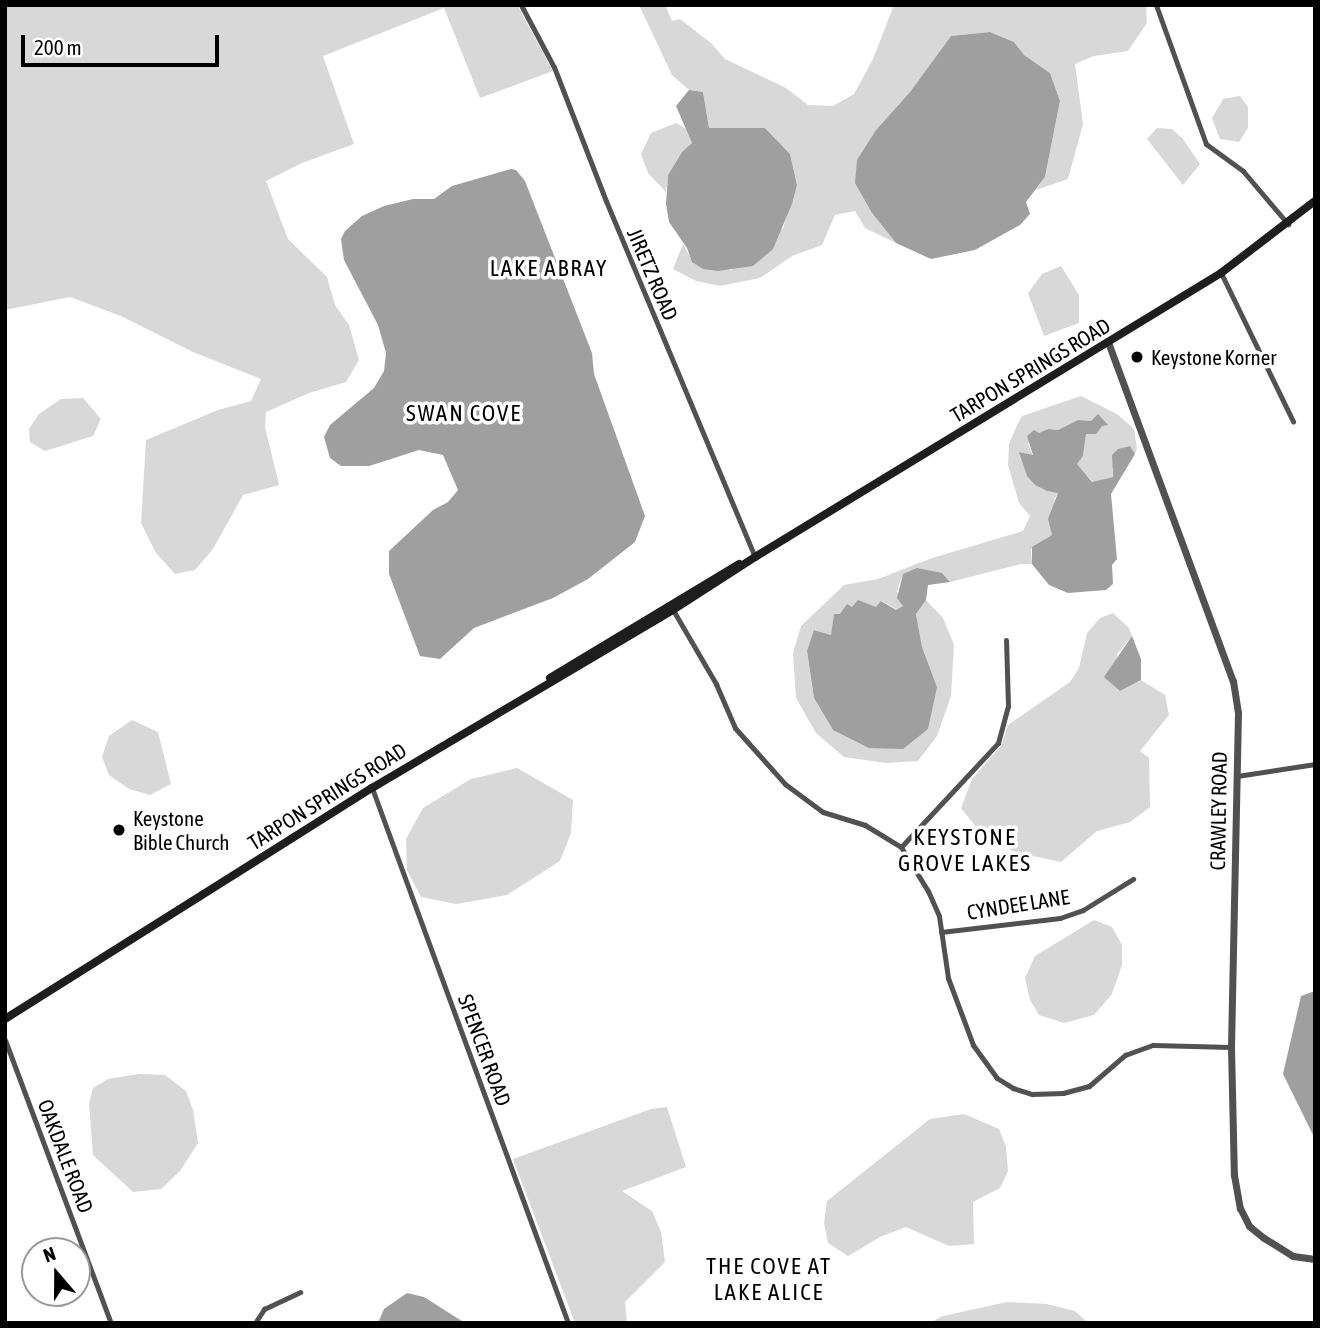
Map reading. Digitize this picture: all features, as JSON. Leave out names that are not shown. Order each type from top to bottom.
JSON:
[{"type":"main road","name":"TARPON SPRINGS ROAD","points":[[5,1019],[372,788],[1221,273],[1315,201]]},
{"type":"street","name":"JIRETZ ROAD","points":[[521,5],[554,67],[606,201],[755,557]]},
{"type":"street","points":[[1156,5],[1206,144],[1243,171],[1288,224]]},
{"type":"street","points":[[1221,273],[1293,421]]},
{"type":"street","name":"CRAWLEY ROAD","points":[[1108,342],[1233,681],[1238,713],[1231,1047],[1234,1175],[1240,1209],[1249,1226],[1264,1238],[1293,1256],[1315,1259]]},
{"type":"street","points":[[671,607],[716,684],[735,728],[785,784],[823,812],[865,825],[901,847],[928,891],[941,932],[948,978],[972,1045],[997,1079],[1032,1094],[1063,1093],[1089,1086],[1125,1055],[1153,1045],[1231,1047]]},
{"type":"street","points":[[901,847],[998,743],[1008,706],[1006,640]]},
{"type":"street","points":[[1237,776],[1315,764]]},
{"type":"street","name":"SPENCER ROAD","points":[[372,788],[568,1323]]},
{"type":"street","name":"CYNDEE LANE","points":[[941,932],[1060,918],[1083,910],[1133,879]]},
{"type":"street","name":"OAKDALE ROAD","points":[[5,1040],[111,1323]]},
{"type":"street","points":[[255,1323],[264,1310],[300,1292]]},
{"type":"shaded area","points":[[5,5],[517,5],[553,71],[480,98],[444,8],[323,56],[354,144],[302,163],[266,181],[288,239],[327,277],[335,305],[349,325],[359,360],[346,382],[309,393],[266,412],[265,427],[279,485],[243,495],[213,549],[195,570],[175,574],[156,553],[141,523],[146,440],[218,410],[251,401],[261,379],[193,352],[121,316],[70,297],[5,310]]},
{"type":"shaded area","points":[[639,5],[665,5],[672,21],[680,19],[711,43],[725,59],[786,88],[808,105],[833,106],[854,94],[873,59],[894,5],[1146,5],[1147,23],[1128,51],[1094,56],[1075,64],[1083,124],[1068,179],[1036,190],[1045,177],[1060,101],[1050,73],[1024,55],[1014,42],[990,32],[951,36],[910,92],[876,130],[872,213],[896,243],[865,228],[855,211],[835,215],[822,245],[792,256],[760,278],[720,286],[696,281],[673,269],[683,244],[693,262],[731,270],[783,228],[797,185],[790,154],[765,128],[709,128],[703,92],[689,90],[672,75]]},
{"type":"shaded area","points":[[990,32],[1014,42],[1024,55],[1050,73],[1060,101],[1045,177],[1026,202],[1030,214],[1020,225],[975,250],[931,259],[896,243],[872,213],[855,183],[857,160],[876,130],[910,92],[951,36]]},
{"type":"shaded area","points":[[689,90],[703,92],[709,128],[765,128],[790,154],[797,185],[792,204],[773,249],[753,266],[718,271],[703,269],[692,262],[687,248],[669,222],[666,204],[668,175],[682,152],[692,143],[676,106]]},
{"type":"shaded area","points":[[1240,96],[1248,107],[1248,128],[1239,142],[1220,139],[1212,118],[1223,99]]},
{"type":"shaded area","points":[[676,123],[686,129],[692,143],[682,152],[668,175],[666,192],[648,173],[641,154],[651,133]]},
{"type":"shaded area","points":[[1157,128],[1172,129],[1183,139],[1200,164],[1183,185],[1147,139]]},
{"type":"shaded area","points":[[511,169],[516,170],[525,181],[592,353],[594,374],[645,516],[635,542],[588,579],[553,598],[474,628],[440,659],[420,656],[389,574],[389,551],[433,510],[448,502],[458,490],[443,455],[419,450],[369,466],[341,466],[330,458],[324,437],[330,425],[374,388],[384,371],[386,353],[378,325],[344,260],[341,239],[345,231],[362,216],[384,206],[413,199],[434,199],[452,186]]},
{"type":"shaded area","points":[[1061,266],[1079,295],[1079,323],[1044,336],[1028,293],[1042,274]]},
{"type":"shaded area","points":[[1081,396],[1117,414],[1134,429],[1137,449],[1135,454],[1130,446],[1112,469],[1113,477],[1093,482],[1076,464],[1083,456],[1086,434],[1098,415],[1091,421],[1078,420],[1058,430],[1048,429],[1039,433],[1028,444],[1033,456],[1020,452],[1027,476],[1035,485],[1047,491],[1059,492],[1055,498],[1052,535],[1031,549],[1032,564],[1021,564],[950,582],[942,573],[903,574],[897,591],[903,606],[897,610],[882,601],[876,608],[852,607],[834,622],[831,635],[815,630],[807,652],[814,698],[833,730],[937,687],[922,647],[916,614],[926,600],[943,618],[954,645],[951,696],[937,736],[918,761],[886,763],[844,757],[816,733],[796,698],[793,653],[801,626],[844,585],[878,579],[932,558],[1023,531],[1030,516],[1019,503],[1008,465],[1009,444],[1017,425],[1022,416]]},
{"type":"shaded area","points":[[83,398],[101,419],[93,436],[45,451],[30,442],[29,429],[39,414],[61,399]]},
{"type":"shaded area","points":[[1098,414],[1108,425],[1102,426],[1096,434],[1086,434],[1083,456],[1077,464],[1092,482],[1113,477],[1112,455],[1118,449],[1130,446],[1135,454],[1111,494],[1117,559],[1112,565],[1113,584],[1106,590],[1068,593],[1049,585],[1032,564],[1032,547],[1052,535],[1048,519],[1058,493],[1035,485],[1027,476],[1019,452],[1033,455],[1027,436],[1034,430],[1039,433],[1048,429],[1058,430],[1078,420],[1091,421]]},
{"type":"shaded area","points":[[917,568],[942,573],[950,582],[928,585],[926,600],[916,614],[922,647],[937,687],[928,729],[903,749],[869,748],[833,730],[814,698],[807,651],[814,630],[831,635],[834,614],[840,614],[847,604],[852,607],[858,600],[876,607],[881,601],[896,610],[903,606],[897,598],[903,574]]},
{"type":"shaded area","points":[[1113,613],[1129,628],[1132,636],[1117,654],[1120,691],[1141,680],[1165,695],[1169,715],[1140,751],[1149,758],[1150,807],[1130,822],[1097,831],[1061,862],[1014,852],[976,827],[961,808],[972,779],[1001,746],[1008,725],[1070,682],[1079,668],[1087,633],[1100,618]]},
{"type":"shaded area","points":[[1132,636],[1141,659],[1141,680],[1120,691],[1104,677]]},
{"type":"shaded area","points":[[132,720],[158,732],[171,784],[150,795],[129,789],[109,775],[102,757],[109,736]]},
{"type":"shaded area","points":[[517,768],[573,800],[571,833],[560,861],[507,895],[456,904],[421,897],[407,870],[406,839],[423,808],[471,779]]},
{"type":"shaded area","points":[[1094,920],[1112,927],[1122,945],[1122,965],[1112,994],[1094,1015],[1064,1023],[1039,1015],[1030,1000],[1025,978],[1035,956]]},
{"type":"shaded area","points":[[1315,991],[1315,1139],[1283,1074],[1301,996]]},
{"type":"shaded area","points":[[139,1074],[165,1075],[186,1091],[193,1110],[198,1143],[180,1171],[161,1189],[133,1192],[93,1155],[89,1104],[93,1088],[108,1079]]},
{"type":"shaded area","points":[[667,1107],[686,1167],[622,1191],[652,1211],[661,1232],[665,1262],[625,1302],[627,1323],[575,1323],[513,1159],[651,1109]]},
{"type":"shaded area","points":[[964,1114],[999,1129],[1006,1147],[1008,1171],[1000,1188],[973,1202],[974,1244],[949,1246],[906,1227],[880,1237],[848,1256],[828,1243],[824,1223],[827,1201],[930,1119]]},
{"type":"shaded area","points":[[407,1293],[424,1297],[465,1323],[378,1323],[384,1309]]},
{"type":"shaded area","points":[[1007,1302],[1047,1304],[1075,1311],[1088,1323],[929,1323],[943,1316]]},
{"type":"place","name":"Keystone Korner","points":[[1137,357]]},
{"type":"place","name":"Keystone Bible Church","points":[[119,830]]},
{"type":"district","name":"LAKE ABRAY","points":[[549,268]]},
{"type":"district","name":"SWAN COVE","points":[[464,413]]},
{"type":"district","name":"KEYSTONE GROVE LAKES","points":[[965,850]]},
{"type":"district","name":"THE COVE AT LAKE ALICE","points":[[769,1279]]}]
